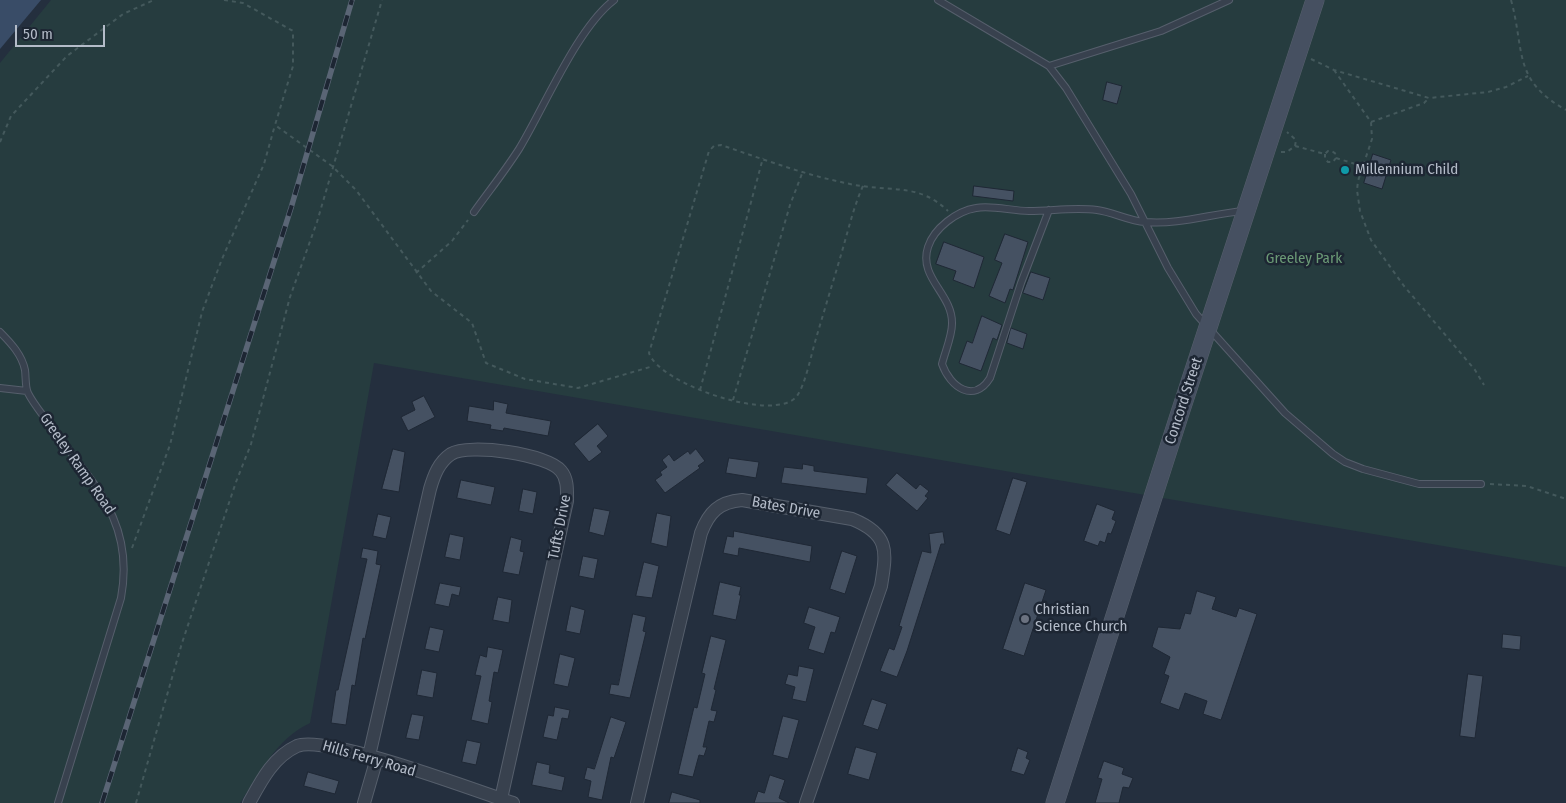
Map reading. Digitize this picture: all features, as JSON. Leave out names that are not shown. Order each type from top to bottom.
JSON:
[{"type":"main road","name":"Concord Street","points":[[1055,803],[1315,0]]},
{"type":"street","name":"Tufts Drive","points":[[364,803],[430,489],[441,463],[452,453],[481,449],[550,463],[562,471],[567,485],[567,500],[507,802]]},
{"type":"street","name":"Bates Drive","points":[[638,803],[701,533],[706,519],[715,509],[728,502],[742,500],[852,519],[877,532],[886,559],[881,586],[806,803]]},
{"type":"street","name":"Hills Ferry Road","points":[[248,803],[275,761],[299,745],[314,744],[334,746],[373,757],[507,802]]},
{"type":"lane","points":[[474,212],[519,149],[582,38],[598,15],[614,0]]},
{"type":"lane","points":[[938,0],[1049,66],[1066,88],[1131,194],[1182,294],[1208,329],[1285,412],[1345,462],[1419,484],[1480,484]]},
{"type":"lane","points":[[1049,66],[1161,31],[1229,0]]},
{"type":"lane","points":[[1049,210],[1021,284],[990,378],[984,387],[975,391],[963,389],[952,384],[942,364],[952,324],[950,312],[927,272],[925,258],[929,244],[939,230],[954,216],[976,208],[1049,210],[1072,208],[1099,210],[1145,222],[1178,221],[1247,211]]},
{"type":"lane","name":"Greeley Ramp Road","points":[[0,332],[19,354],[24,367],[27,391],[100,494],[118,524],[125,566],[121,598],[58,803]]},
{"type":"lane","points":[[0,388],[27,391]]},
{"type":"path","points":[[0,142],[11,116],[67,56],[123,14],[154,0]]},
{"type":"path","points":[[125,566],[170,445],[202,312],[222,259],[264,164],[293,66],[293,31],[243,3],[224,0]]},
{"type":"path","points":[[136,803],[182,643],[236,482],[251,444],[290,297],[317,222],[382,0]]},
{"type":"path","points":[[1511,0],[1519,52],[1528,76],[1540,92],[1566,110]]},
{"type":"path","points":[[1311,59],[1334,70],[1429,98],[1488,92],[1506,87],[1528,76]]},
{"type":"path","points":[[1334,70],[1371,122],[1372,138],[1358,181],[1360,211],[1371,240],[1404,286],[1475,370],[1484,385]]},
{"type":"path","points":[[1371,122],[1424,103],[1429,98]]},
{"type":"path","points":[[275,124],[332,166],[356,190],[431,291],[472,323],[486,363],[525,379],[578,388],[650,367]]},
{"type":"path","points":[[1280,152],[1287,152],[1295,146],[1296,140],[1287,132]]},
{"type":"path","points":[[862,186],[809,364],[797,396],[786,404],[777,406],[760,406],[733,400],[700,390],[668,375],[652,361],[649,353],[709,151],[714,146],[721,145],[803,171],[862,186],[908,190],[924,194],[938,202],[954,216]]},
{"type":"path","points":[[1295,146],[1324,154],[1332,151],[1336,154],[1336,158]]},
{"type":"path","points":[[1324,154],[1328,162],[1333,162],[1336,158]]},
{"type":"path","points":[[700,390],[763,158]]},
{"type":"path","points":[[1336,158],[1362,166]]},
{"type":"path","points":[[733,400],[790,205],[803,171]]},
{"type":"path","points":[[416,273],[452,240],[474,212]]},
{"type":"path","points":[[1480,484],[1527,486],[1566,499]]},
{"type":"green space","name":"Greeley Park","points":[[51,0],[1566,0],[1566,567],[374,363],[310,723],[298,730],[278,747],[240,803],[0,803],[0,63]]},
{"type":"water","points":[[0,0],[41,0],[0,49]]},
{"type":"building","points":[[1107,82],[1122,86],[1117,104],[1103,100]]},
{"type":"building","points":[[1373,154],[1391,160],[1382,189],[1364,183]]},
{"type":"building","points":[[974,186],[1014,191],[1013,201],[973,196]]},
{"type":"building","points":[[1005,234],[1028,242],[1013,290],[1010,289],[1005,303],[989,296],[1002,263],[995,260]]},
{"type":"building","points":[[944,242],[984,257],[974,288],[953,280],[956,271],[936,264]]},
{"type":"building","points":[[1031,272],[1050,278],[1043,300],[1023,293]]},
{"type":"building","points":[[982,316],[1002,325],[997,340],[993,338],[981,371],[959,363],[967,341],[972,343]]},
{"type":"building","points":[[1011,328],[1027,334],[1023,349],[1007,343]]},
{"type":"building","points":[[424,396],[435,417],[408,431],[401,417],[415,410],[412,402]]},
{"type":"building","points":[[494,401],[508,404],[506,413],[551,421],[548,436],[504,428],[503,431],[490,429],[491,425],[467,421],[469,406],[493,410]]},
{"type":"building","points":[[598,424],[608,436],[597,446],[602,452],[589,462],[574,444]]},
{"type":"building","points":[[393,449],[405,452],[399,492],[382,489]]},
{"type":"building","points":[[696,449],[705,461],[698,466],[700,468],[665,493],[655,480],[662,475],[660,472],[667,467],[662,460],[669,454],[674,461],[688,451],[690,454]]},
{"type":"building","points":[[729,458],[759,462],[756,478],[726,473]]},
{"type":"building","points":[[803,464],[814,466],[814,471],[868,478],[866,494],[781,483],[784,467],[802,469]]},
{"type":"building","points":[[897,473],[916,489],[920,484],[929,491],[925,496],[928,498],[917,511],[886,485]]},
{"type":"building","points":[[1013,478],[1027,482],[1010,535],[996,530]]},
{"type":"building","points":[[461,480],[495,487],[491,505],[457,498]]},
{"type":"building","points":[[523,489],[537,492],[533,514],[519,511]]},
{"type":"building","points":[[1097,504],[1115,511],[1112,519],[1116,521],[1111,534],[1108,533],[1105,543],[1100,541],[1098,546],[1084,541]]},
{"type":"building","points":[[594,508],[610,511],[604,536],[589,532]]},
{"type":"building","points":[[657,513],[671,516],[667,547],[651,543]]},
{"type":"building","points":[[378,514],[391,517],[386,539],[373,536]]},
{"type":"building","points":[[734,531],[812,546],[810,562],[739,548],[738,556],[723,553],[727,536],[733,537]]},
{"type":"building","points":[[943,532],[945,544],[941,544],[897,677],[880,671],[889,648],[894,650],[902,627],[899,626],[922,551],[931,553],[929,534]]},
{"type":"building","points":[[450,534],[464,537],[460,560],[445,557]]},
{"type":"building","points":[[511,537],[522,540],[520,551],[524,552],[519,575],[503,572]]},
{"type":"building","points":[[363,548],[378,551],[376,564],[381,565],[365,639],[363,638],[355,686],[352,685],[346,725],[331,723],[336,690],[338,690],[367,559],[361,558]]},
{"type":"building","points":[[842,551],[857,556],[845,594],[830,589]]},
{"type":"building","points":[[583,556],[598,559],[594,579],[579,576]]},
{"type":"building","points":[[644,562],[659,566],[652,598],[636,596]]},
{"type":"building","points":[[720,582],[741,587],[736,620],[713,615]]},
{"type":"building","points":[[440,583],[461,587],[459,596],[452,594],[449,607],[435,604]]},
{"type":"building","name":"Christian Science Church","points":[[1025,583],[1046,590],[1024,656],[1003,649]]},
{"type":"building","points":[[1197,591],[1216,597],[1212,609],[1236,617],[1239,608],[1257,614],[1221,720],[1203,714],[1207,701],[1185,693],[1179,710],[1160,703],[1169,676],[1164,674],[1170,657],[1152,647],[1158,627],[1180,629],[1185,613],[1190,614]]},
{"type":"building","points":[[498,597],[512,600],[509,623],[493,620]]},
{"type":"building","points":[[571,606],[585,610],[580,634],[566,631]]},
{"type":"building","points":[[809,607],[840,617],[835,633],[831,632],[824,654],[808,649],[815,627],[804,623]]},
{"type":"building","points":[[633,614],[646,617],[643,631],[646,632],[630,698],[609,694],[611,684],[618,685]]},
{"type":"building","points":[[430,627],[444,630],[439,652],[425,649]]},
{"type":"building","points":[[1503,634],[1521,636],[1520,650],[1502,648]]},
{"type":"building","points":[[711,636],[726,640],[711,710],[717,711],[714,722],[709,721],[703,747],[707,747],[704,756],[699,755],[693,777],[678,774],[694,707],[697,708],[705,674],[702,673]]},
{"type":"building","points":[[488,647],[503,650],[498,673],[494,672],[489,701],[492,702],[488,724],[471,720],[481,676],[475,675],[480,655],[486,657]]},
{"type":"building","points":[[560,654],[575,658],[568,687],[554,684]]},
{"type":"building","points":[[799,666],[814,669],[806,702],[792,699],[795,687],[785,684],[788,674],[797,676]]},
{"type":"building","points":[[422,670],[437,673],[433,698],[417,695]]},
{"type":"building","points":[[1468,674],[1483,676],[1475,738],[1460,736]]},
{"type":"building","points":[[872,699],[887,704],[878,730],[863,725]]},
{"type":"building","points":[[555,707],[570,710],[568,719],[562,718],[557,740],[543,737],[548,715],[553,716]]},
{"type":"building","points":[[412,714],[424,716],[419,740],[406,738]]},
{"type":"building","points":[[783,716],[799,720],[788,759],[773,755]]},
{"type":"building","points":[[611,717],[626,722],[614,758],[611,757],[602,800],[588,797],[591,781],[584,779],[587,767],[594,769]]},
{"type":"building","points":[[467,740],[481,743],[476,765],[462,762]]},
{"type":"building","points":[[856,747],[877,753],[869,780],[848,774]]},
{"type":"building","points":[[1018,748],[1028,752],[1026,758],[1030,760],[1024,775],[1011,771]]},
{"type":"building","points":[[1104,761],[1124,768],[1122,774],[1133,778],[1129,788],[1123,787],[1119,803],[1095,803],[1102,779],[1098,778]]},
{"type":"building","points":[[537,762],[550,765],[549,773],[565,777],[562,791],[532,785]]},
{"type":"building","points":[[308,772],[339,781],[335,794],[304,786]]},
{"type":"building","points":[[770,775],[785,780],[779,798],[789,803],[754,803],[758,791],[764,793]]},
{"type":"building","points":[[672,792],[700,800],[700,803],[669,803]]},
{"type":"railway","points":[[102,803],[291,208],[352,0]]},
{"type":"place","name":"Millennium Child","points":[[1345,170]]},
{"type":"place","name":"Christian Science Church","points":[[1025,619]]}]
